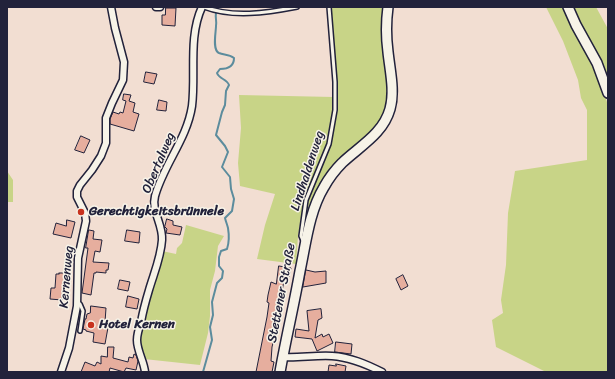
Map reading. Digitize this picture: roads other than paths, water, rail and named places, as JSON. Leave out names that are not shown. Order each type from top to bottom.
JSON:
[{"type":"main road","name":"Stettener Straße","points":[[280,372],[305,244],[321,192],[332,174],[376,134],[388,116],[392,90],[386,37],[388,7]]},
{"type":"main road","points":[[568,7],[597,63],[608,93]]},
{"type":"street","name":"Kernenweg","points":[[61,372],[70,346],[77,303],[78,258],[86,219],[77,197],[77,191],[95,167],[103,152],[106,143],[106,118],[124,80],[124,62],[111,7]]},
{"type":"street","name":"Obertalweg","points":[[145,372],[137,338],[161,246],[162,230],[154,210],[154,199],[164,172],[181,140],[190,113],[193,95],[195,39],[199,15],[203,7]]},
{"type":"street","points":[[283,357],[343,357],[365,363],[382,372]]},
{"type":"lane","points":[[203,7],[228,12],[256,14],[297,7]]},
{"type":"lane","name":"Lindhaldenweg","points":[[305,244],[301,237],[306,200],[329,144],[336,110],[336,82],[329,7]]},
{"type":"lane","points":[[77,303],[80,304],[83,310],[80,331]]},
{"type":"waterway","points":[[203,372],[212,340],[210,327],[213,315],[212,302],[217,283],[222,278],[223,271],[219,266],[219,257],[221,251],[227,249],[229,238],[225,218],[232,211],[234,199],[230,177],[222,167],[228,152],[216,135],[225,105],[226,91],[229,85],[227,81],[219,77],[217,73],[220,69],[228,68],[233,64],[234,58],[217,51],[215,41],[216,13]]},
{"type":"place","name":"Gerechtigkeitsbrünnele","points":[[81,212]]},
{"type":"place","name":"Hotel Kernen","points":[[91,325]]}]
